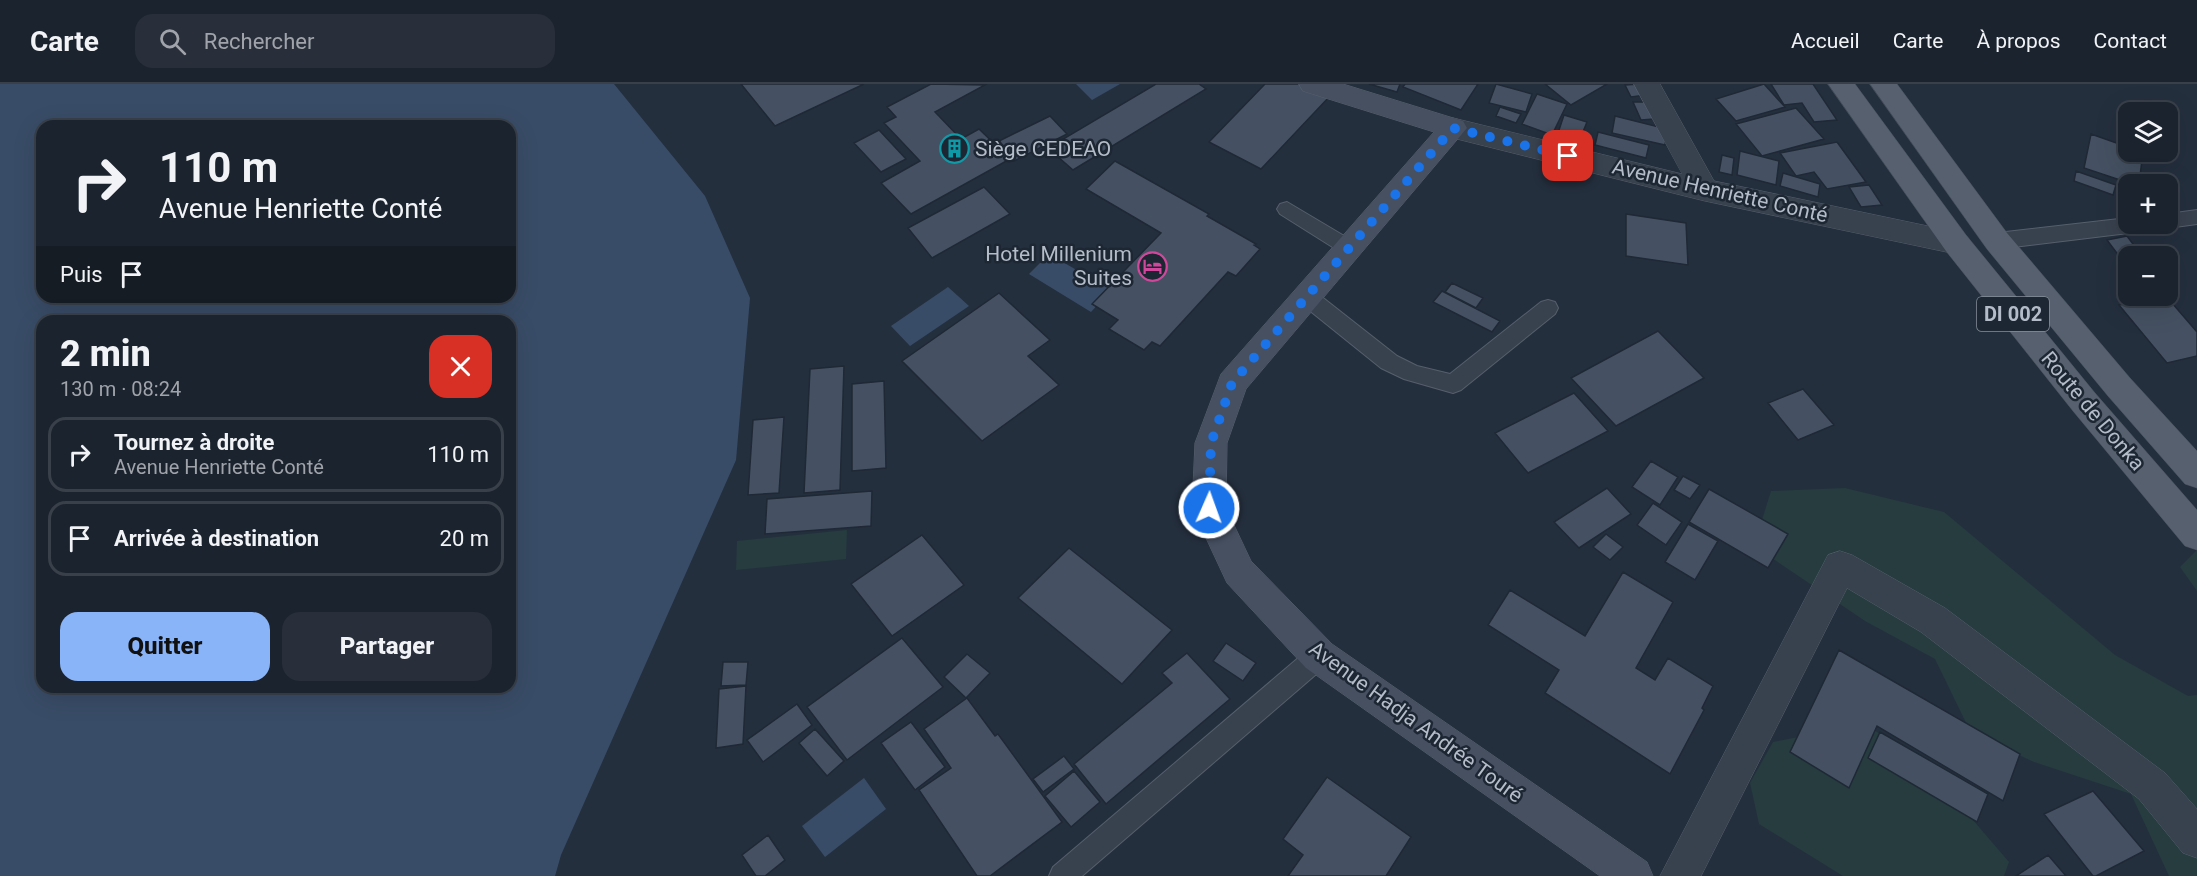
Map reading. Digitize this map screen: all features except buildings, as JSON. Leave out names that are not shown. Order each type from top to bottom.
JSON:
[{"type":"main road","name":"Avenue Henriette Conté","points":[[1312,84],[1453,128]]},
{"type":"main road","name":"Route de Donka","points":[[1841,84],[1956,243],[2084,402],[2197,535]]},
{"type":"main road","name":"Route de Donka","points":[[1883,84],[1997,241],[2119,387],[2197,474]]},
{"type":"main road","name":"Avenue Hadja Andrée Touré","points":[[1453,128],[1232,383],[1211,443],[1209,508],[1239,572],[1319,656],[1633,876]]},
{"type":"street","points":[[1647,84],[1705,190]]},
{"type":"street","name":"Avenue Henriette Conté","points":[[1453,128],[1705,190],[1956,243]]},
{"type":"street","points":[[1680,876],[1840,566],[1933,620],[2152,786],[2197,839]]},
{"type":"lane","points":[[1287,209],[1349,248]]},
{"type":"lane","points":[[2178,220],[2197,217]]},
{"type":"lane","points":[[1997,241],[2118,227]]},
{"type":"lane","points":[[1306,296],[1389,362],[1412,373],[1453,384],[1548,308]]},
{"type":"lane","points":[[1062,876],[1319,656]]},
{"type":"green space","points":[[1845,488],[1944,512],[2115,655],[2188,696],[2197,695],[2197,876],[2169,876],[2131,794],[2034,762],[1971,733],[1935,659],[1865,621],[1754,546],[1771,491]]},
{"type":"green space","points":[[847,530],[846,559],[736,570],[737,541]]},
{"type":"green space","points":[[2197,550],[2197,591],[2180,567]]},
{"type":"green space","points":[[1865,724],[1925,764],[2009,862],[2004,876],[1843,876],[1759,824],[1750,783],[1773,742]]},
{"type":"water","points":[[0,84],[614,84],[705,196],[750,298],[736,460],[561,855],[555,876],[0,876]]},
{"type":"water","points":[[1076,84],[1120,84],[1092,100]]},
{"type":"water","points":[[1049,254],[1111,290],[1091,312],[1029,274]]},
{"type":"water","points":[[948,287],[969,306],[910,346],[891,326]]},
{"type":"water","points":[[864,778],[886,809],[825,857],[802,826]]},
{"type":"place","name":"Siège CEDEAO","points":[[954,149]]},
{"type":"place","name":"Hotel Millenium Suites","points":[[1153,266]]},
{"type":"route","points":[[1209,508],[1211,443],[1232,383],[1453,128],[1568,156]]}]
